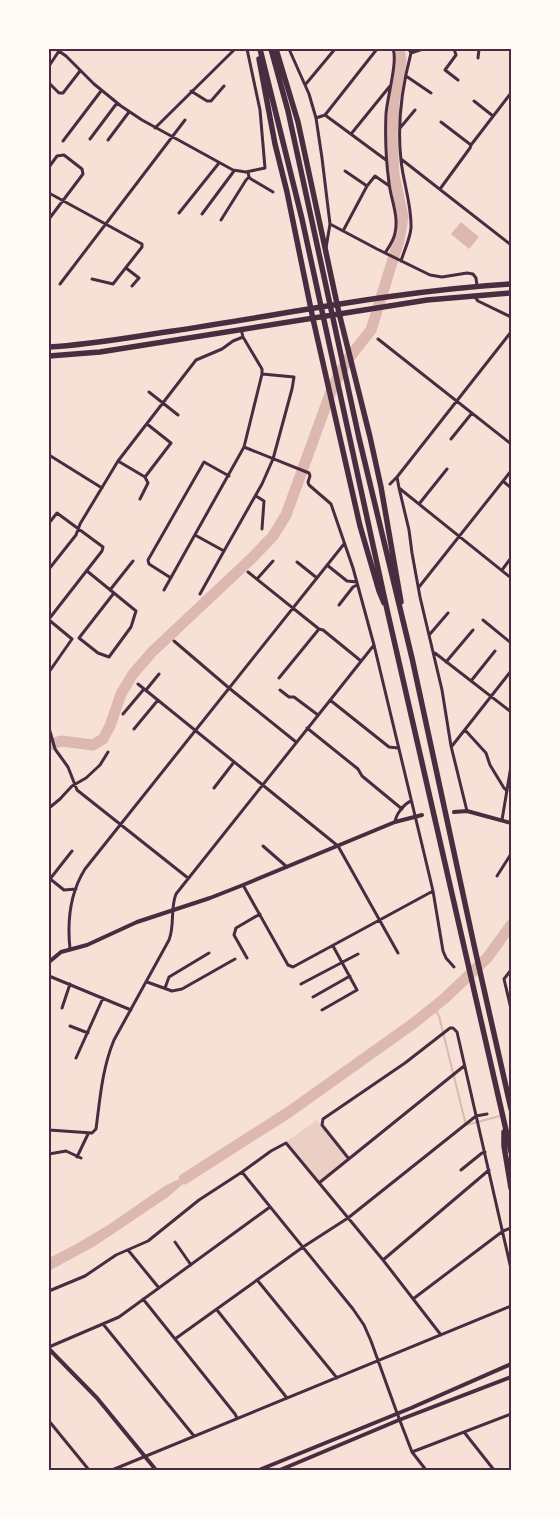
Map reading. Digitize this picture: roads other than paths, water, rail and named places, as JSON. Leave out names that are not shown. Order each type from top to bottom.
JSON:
[{"type":"highway","points":[[259,49],[302,220],[388,614],[511,1152]]},
{"type":"highway","points":[[259,49],[276,144],[312,319],[360,526],[379,591],[388,614]]},
{"type":"highway","points":[[271,49],[288,111],[359,438],[412,658],[511,1109]]},
{"type":"highway","points":[[276,49],[298,122],[339,313],[370,437],[412,658]]},
{"type":"highway","points":[[49,347],[127,338],[388,296],[511,284]]},
{"type":"highway","points":[[49,356],[100,352],[427,300],[511,293]]},
{"type":"highway","points":[[504,1125],[504,1146],[511,1188]]},
{"type":"street","points":[[49,66],[57,50],[71,60],[101,91],[129,112],[219,163],[234,170],[248,172],[266,168],[260,110],[247,49]]},
{"type":"street","points":[[289,49],[316,118],[330,224],[325,250]]},
{"type":"street","points":[[304,85],[335,49]]},
{"type":"street","points":[[316,118],[325,115],[377,49]]},
{"type":"street","points":[[387,254],[395,233],[397,218],[389,185],[387,160],[386,114],[394,62],[393,49]]},
{"type":"street","points":[[401,261],[411,230],[411,214],[400,159],[400,114],[410,51],[423,49]]},
{"type":"street","points":[[454,49],[456,55],[445,70],[458,80]]},
{"type":"street","points":[[478,58],[479,49]]},
{"type":"street","points":[[155,128],[234,50]]},
{"type":"street","points":[[49,83],[60,93],[63,93],[80,71]]},
{"type":"street","points":[[406,76],[431,93]]},
{"type":"street","points":[[191,91],[207,101],[211,101],[224,86]]},
{"type":"street","points":[[350,134],[390,86]]},
{"type":"street","points":[[63,141],[101,91]]},
{"type":"street","points":[[440,189],[511,93]]},
{"type":"street","points":[[474,101],[493,116]]},
{"type":"street","points":[[90,139],[117,104]]},
{"type":"street","points":[[400,128],[415,110]]},
{"type":"street","points":[[108,140],[129,112]]},
{"type":"street","points":[[325,115],[387,160]]},
{"type":"street","points":[[60,284],[171,137],[186,120]]},
{"type":"street","points":[[441,122],[471,145]]},
{"type":"street","points":[[49,168],[57,156],[64,155],[82,169],[83,174],[49,219]]},
{"type":"street","points":[[400,159],[511,245]]},
{"type":"street","points":[[179,213],[219,163]]},
{"type":"street","points":[[202,214],[234,170]]},
{"type":"street","points":[[345,171],[367,186]]},
{"type":"street","points":[[248,172],[249,177],[253,181],[273,192]]},
{"type":"street","points":[[343,231],[367,186],[375,176],[389,185]]},
{"type":"street","points":[[221,220],[249,177]]},
{"type":"street","points":[[49,193],[107,223],[142,244],[142,247],[112,285],[92,278]]},
{"type":"street","points":[[330,224],[430,275],[442,277],[473,274],[476,278],[477,286]]},
{"type":"street","points":[[126,268],[139,278],[132,286]]},
{"type":"street","points":[[474,296],[478,301],[511,317]]},
{"type":"street","points":[[164,590],[244,447],[262,369],[243,337],[241,329]]},
{"type":"street","points":[[390,484],[511,332]]},
{"type":"street","points":[[49,569],[76,535],[78,528],[118,461],[196,360],[222,349],[243,337]]},
{"type":"street","points":[[378,339],[511,444]]},
{"type":"street","points":[[200,594],[256,496],[273,459],[294,377],[262,374]]},
{"type":"street","points":[[149,392],[178,415]]},
{"type":"street","points":[[451,439],[472,413]]},
{"type":"street","points":[[145,477],[171,443],[147,424]]},
{"type":"street","points":[[244,447],[310,474],[308,484],[331,504],[357,584],[374,645],[433,891],[443,951],[454,967]]},
{"type":"street","points":[[49,456],[102,488]]},
{"type":"street","points":[[118,461],[145,477],[148,483],[140,499]]},
{"type":"street","points":[[170,578],[150,564],[148,560],[204,462],[229,476]]},
{"type":"street","points":[[419,504],[446,469]]},
{"type":"street","points":[[419,587],[511,471]]},
{"type":"street","points":[[397,477],[442,690],[451,746],[467,811]]},
{"type":"street","points":[[503,481],[511,488]]},
{"type":"street","points":[[399,488],[511,578]]},
{"type":"street","points":[[256,496],[264,501],[262,529]]},
{"type":"street","points":[[49,523],[56,513],[103,547],[102,551],[49,619],[72,639],[79,638],[133,561]]},
{"type":"street","points":[[195,535],[224,551]]},
{"type":"street","points":[[70,949],[68,931],[73,896],[85,869],[344,543]]},
{"type":"street","points":[[502,570],[511,558]]},
{"type":"street","points":[[257,579],[273,561]]},
{"type":"street","points":[[297,562],[317,578]]},
{"type":"street","points":[[327,566],[347,580],[357,584]]},
{"type":"street","points":[[79,638],[98,654],[109,657],[131,627],[136,611],[87,571]]},
{"type":"street","points":[[248,572],[361,661]]},
{"type":"street","points":[[339,605],[357,584]]},
{"type":"street","points":[[430,635],[448,613]]},
{"type":"street","points":[[483,620],[511,643]]},
{"type":"street","points":[[279,678],[319,629]]},
{"type":"street","points":[[446,662],[473,630]]},
{"type":"street","points":[[49,672],[72,639]]},
{"type":"street","points":[[174,641],[296,742]]},
{"type":"street","points":[[49,1130],[92,1133],[96,1129],[104,1072],[109,1053],[114,1040],[171,936],[176,894],[374,645]]},
{"type":"street","points":[[471,682],[495,650]]},
{"type":"street","points":[[434,653],[511,712]]},
{"type":"street","points":[[451,746],[511,671]]},
{"type":"street","points":[[124,714],[158,674]]},
{"type":"street","points":[[138,684],[338,846],[398,953]]},
{"type":"street","points":[[280,690],[289,697],[294,697],[318,715]]},
{"type":"street","points":[[134,729],[158,700]]},
{"type":"street","points":[[330,700],[389,747],[398,748]]},
{"type":"street","points":[[49,728],[55,749],[68,767],[77,790],[188,878]]},
{"type":"street","points":[[307,728],[358,769],[362,776],[402,809]]},
{"type":"street","points":[[464,730],[486,753],[490,765],[507,790]]},
{"type":"street","points":[[49,808],[74,785],[96,769],[108,752]]},
{"type":"street","points":[[214,788],[234,762]]},
{"type":"street","points":[[502,820],[510,782],[511,766]]},
{"type":"street","points":[[395,822],[395,818],[411,800]]},
{"type":"street","points":[[454,812],[467,811],[511,823]]},
{"type":"street","points":[[49,962],[61,952],[87,945],[137,922],[244,885],[395,822],[422,814]]},
{"type":"street","points":[[263,846],[287,867]]},
{"type":"street","points":[[72,852],[49,878],[64,890],[76,889]]},
{"type":"street","points":[[497,876],[511,854]]},
{"type":"street","points":[[244,885],[288,965],[293,967],[433,891]]},
{"type":"street","points":[[247,958],[234,935],[236,928],[260,914]]},
{"type":"street","points":[[322,1010],[357,990],[333,946]]},
{"type":"street","points":[[165,988],[168,977],[209,954]]},
{"type":"street","points":[[301,984],[358,954]]},
{"type":"street","points":[[147,982],[172,991],[182,989],[235,959]]},
{"type":"street","points":[[511,970],[504,979],[511,1009]]},
{"type":"street","points":[[49,976],[131,1010]]},
{"type":"street","points":[[313,997],[350,976]]},
{"type":"street","points":[[62,1008],[70,984]]},
{"type":"street","points":[[76,1058],[103,998]]},
{"type":"street","points":[[70,1026],[88,1033]]},
{"type":"street","points":[[349,1159],[322,1125],[325,1118],[390,1074],[450,1028],[457,1032],[490,1170],[511,1269]]},
{"type":"street","points":[[319,1183],[464,1066]]},
{"type":"street","points":[[176,1339],[303,1247],[348,1218],[476,1116],[487,1114]]},
{"type":"street","points":[[49,1154],[66,1151],[79,1158],[89,1133]]},
{"type":"street","points":[[49,1291],[85,1276],[116,1256],[148,1241],[199,1200],[271,1151],[286,1144],[383,1260],[441,1335]]},
{"type":"street","points":[[461,1170],[485,1152]]},
{"type":"street","points":[[383,1260],[490,1170]]},
{"type":"street","points":[[242,1172],[364,1325],[412,1452],[426,1470]]},
{"type":"street","points":[[156,1470],[88,1388],[49,1348],[119,1317],[270,1207]]},
{"type":"street","points":[[413,1300],[503,1231],[511,1228]]},
{"type":"street","points":[[175,1242],[191,1264]]},
{"type":"street","points":[[128,1250],[159,1288]]},
{"type":"street","points":[[258,1281],[337,1378]]},
{"type":"street","points":[[143,1299],[237,1418]]},
{"type":"street","points":[[112,1470],[511,1306]]},
{"type":"street","points":[[217,1310],[287,1398]]},
{"type":"street","points":[[104,1324],[194,1436]]},
{"type":"street","points":[[259,1470],[511,1364]]},
{"type":"street","points":[[280,1470],[399,1420],[511,1377]]},
{"type":"street","points":[[412,1452],[511,1414]]},
{"type":"street","points":[[49,1420],[89,1470]]},
{"type":"street","points":[[464,1432],[494,1470]]},
{"type":"waterway","points":[[49,745],[61,741],[93,745],[103,739],[110,726],[121,694],[133,674],[152,652],[253,557],[273,536],[286,515],[333,386],[348,359],[371,330],[399,240],[403,217],[394,175],[392,136],[394,101],[401,61],[399,49]]},
{"type":"waterway","points":[[184,1179],[289,1112],[414,1023],[445,998],[487,958],[511,925]]},
{"type":"waterway","points":[[434,1007],[439,1016],[466,1125],[500,1116]]}]
